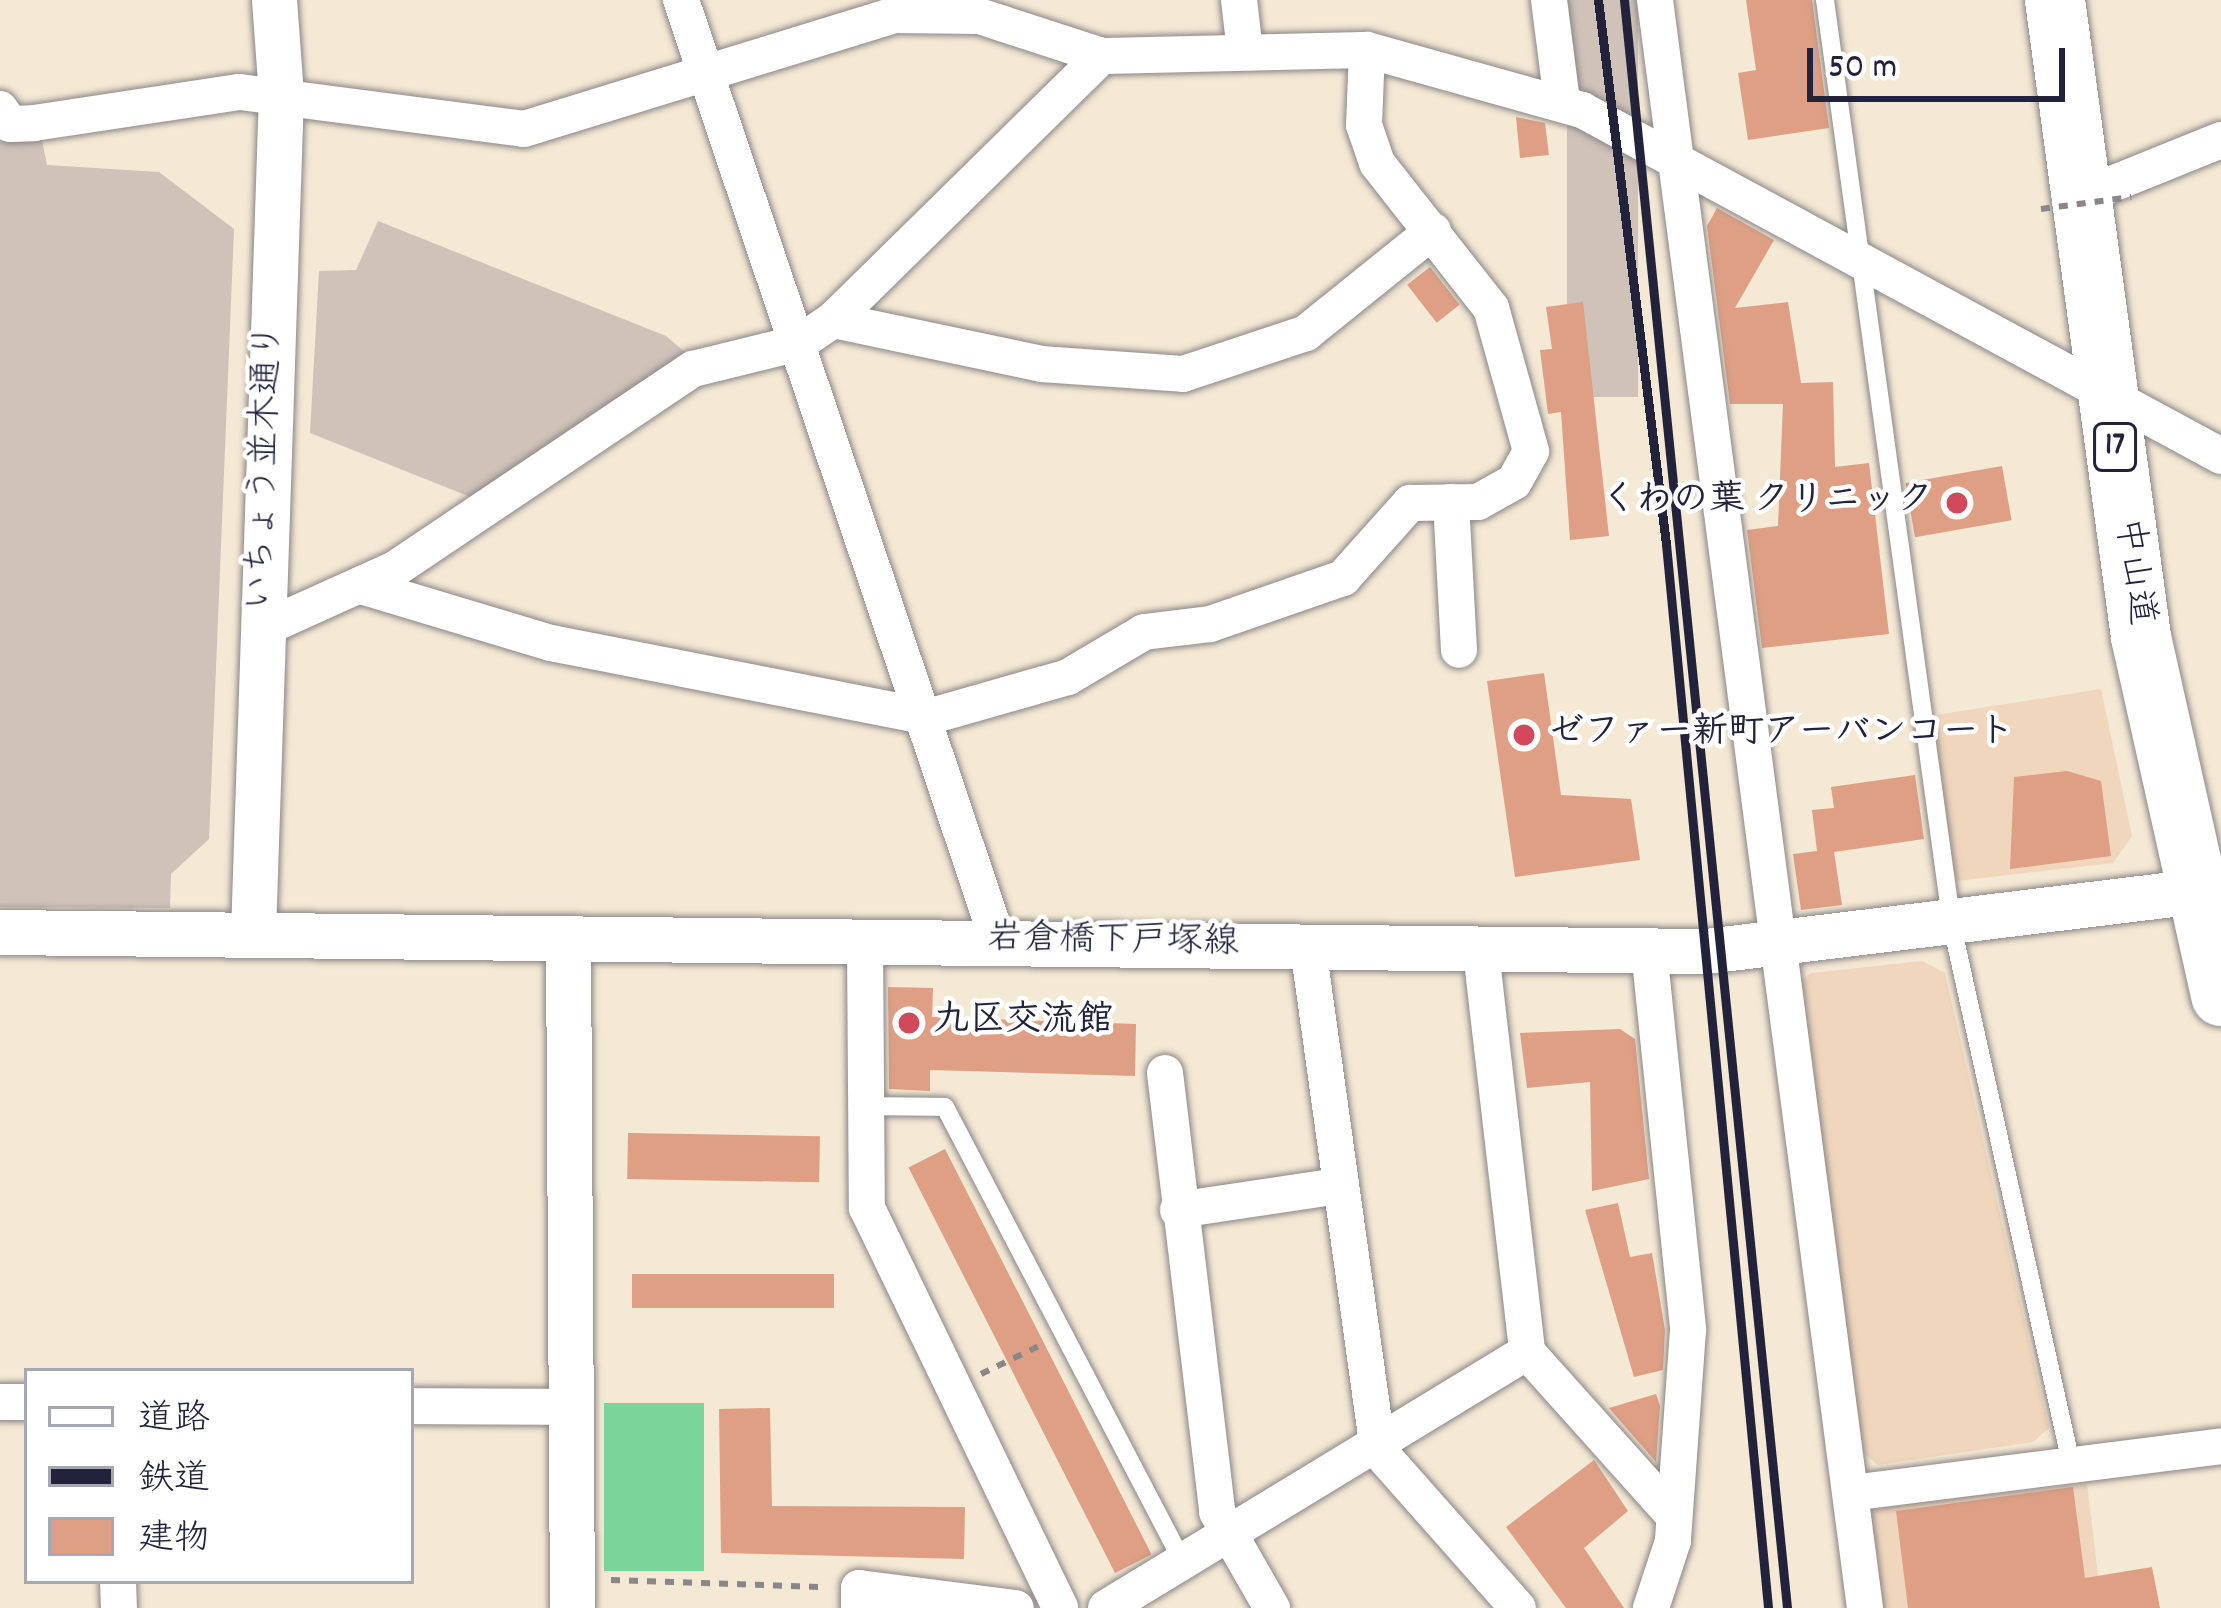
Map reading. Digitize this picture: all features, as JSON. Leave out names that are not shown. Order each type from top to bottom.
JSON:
[{"type":"highway","name":"中山道","points":[[2055,0],[2140,637],[2207,890],[2221,996]]},
{"type":"street","name":"いちょう並木通り","points":[[253,934],[281,95],[274,0]]},
{"type":"street","points":[[681,0],[928,717],[998,941]]},
{"type":"street","points":[[1239,0],[1245,51]]},
{"type":"street","points":[[1549,0],[1562,100]]},
{"type":"street","points":[[1654,0],[1782,949],[1864,1608]]},
{"type":"street","points":[[0,109],[10,124],[34,123],[134,100],[281,95],[524,129],[707,79],[893,7],[979,16],[1102,56],[1367,50],[1562,100],[2110,402],[2221,456]]},
{"type":"street","points":[[361,586],[551,643],[928,717],[1068,677],[1144,632],[1210,624],[1343,578],[1411,503],[1451,502],[1514,482],[1531,451],[1509,348],[1433,231],[1377,163],[1364,125],[1367,50]]},
{"type":"street","points":[[262,629],[361,586],[693,368],[799,343],[833,320],[1102,56]]},
{"type":"street","points":[[2084,201],[2221,140]]},
{"type":"street","points":[[833,320],[1041,364],[1183,374],[1306,333],[1433,231]]},
{"type":"street","points":[[1451,502],[1460,650]]},
{"type":"street","name":"岩倉橋下戸塚線","points":[[0,932],[998,941],[1481,952],[1782,949],[2207,890]]},
{"type":"street","points":[[568,940],[575,1408],[572,1594]]},
{"type":"street","points":[[865,943],[867,1208],[1060,1608]]},
{"type":"street","points":[[1308,946],[1378,1450],[1518,1608]]},
{"type":"street","points":[[1649,950],[1687,1286],[1674,1516],[1651,1608]]},
{"type":"street","points":[[1481,952],[1527,1352],[1674,1516]]},
{"type":"street","points":[[1166,1073],[1178,1210],[1226,1542],[1272,1608]]},
{"type":"street","points":[[1178,1210],[1338,1186]]},
{"type":"street","points":[[1106,1608],[1378,1450],[1527,1352]]},
{"type":"street","points":[[414,1406],[575,1408]]},
{"type":"street","points":[[1851,1493],[2221,1446]]},
{"type":"street","points":[[859,1598],[1016,1608]]},
{"type":"lane","points":[[1825,0],[1857,264],[1952,926],[2071,1463]]},
{"type":"lane","points":[[868,1106],[945,1107],[1184,1566]]},
{"type":"path","points":[[956,1385],[1063,1335]]},
{"type":"path","points":[[572,1594],[859,1598]]},
{"type":"shaded area","points":[[1567,0],[1638,0],[1638,397],[1567,397]]},
{"type":"shaded area","points":[[41,136],[47,165],[159,172],[234,229],[209,839],[171,874],[170,908],[0,907],[0,142]]},
{"type":"shaded area","points":[[378,221],[666,336],[693,359],[483,502],[310,433],[319,271],[356,270]]},
{"type":"shaded area","points":[[2101,689],[2132,836],[2113,863],[1956,881],[1930,716]]},
{"type":"shaded area","points":[[1922,961],[1945,973],[2049,1428],[2033,1442],[1878,1465],[1856,1447],[1796,985],[1811,973]]},
{"type":"shaded area","points":[[2087,1484],[2102,1608],[1880,1608],[1867,1517],[1881,1506]]},
{"type":"green space","points":[[604,1403],[704,1403],[704,1571],[604,1571]]},
{"type":"building","points":[[1746,0],[1812,0],[1829,128],[1748,140],[1738,73],[1756,70]]},
{"type":"building","points":[[1516,117],[1545,123],[1549,155],[1520,158]]},
{"type":"building","points":[[1717,208],[1774,240],[1735,308],[1788,302],[1801,383],[1833,382],[1835,467],[1869,463],[1889,634],[1762,648],[1747,530],[1778,526],[1783,404],[1730,404],[1707,226]]},
{"type":"building","points":[[1430,267],[1460,305],[1437,323],[1407,285]]},
{"type":"building","points":[[1583,302],[1609,536],[1570,540],[1561,412],[1548,414],[1540,350],[1552,349],[1546,307]]},
{"type":"building","name":"くわの葉 クリニック","points":[[2002,466],[2012,520],[1915,537],[1905,483]]},
{"type":"building","name":"ゼファー新町アーバンコート","points":[[1544,673],[1561,795],[1631,799],[1640,860],[1515,877],[1487,681]]},
{"type":"building","points":[[2067,771],[2101,781],[2111,856],[2010,869],[2014,777]]},
{"type":"building","points":[[1915,775],[1924,839],[1834,852],[1842,905],[1801,910],[1793,854],[1817,851],[1812,810],[1834,808],[1831,787]]},
{"type":"building","points":[[888,987],[933,988],[932,1017],[1136,1024],[1135,1076],[930,1070],[930,1091],[889,1089]]},
{"type":"building","points":[[1620,1029],[1635,1039],[1649,1179],[1592,1191],[1590,1082],[1527,1088],[1520,1033]]},
{"type":"building","points":[[628,1133],[820,1136],[819,1182],[627,1179]]},
{"type":"building","points":[[945,1149],[1152,1554],[1115,1573],[908,1168]]},
{"type":"building","points":[[1618,1203],[1630,1257],[1652,1253],[1665,1330],[1663,1370],[1634,1377],[1585,1210]]},
{"type":"building","points":[[632,1274],[834,1274],[834,1308],[632,1308]]},
{"type":"building","points":[[1656,1394],[1660,1406],[1656,1462],[1609,1408]]},
{"type":"building","points":[[770,1408],[772,1506],[965,1507],[964,1559],[721,1553],[719,1409]]},
{"type":"building","points":[[1594,1460],[1628,1511],[1584,1548],[1624,1608],[1566,1608],[1506,1527]]},
{"type":"building","points":[[2073,1487],[2085,1578],[2152,1567],[2160,1608],[1908,1608],[1896,1511]]},
{"type":"railway","points":[[1598,0],[1666,544],[1768,1608]]},
{"type":"railway","points":[[1624,0],[1787,1608]]},
{"type":"place","name":"くわの葉 クリニック","points":[[1957,503]]},
{"type":"place","name":"ゼファー新町アーバンコート","points":[[1524,735]]},
{"type":"place","name":"九区交流館","points":[[909,1023]]}]
